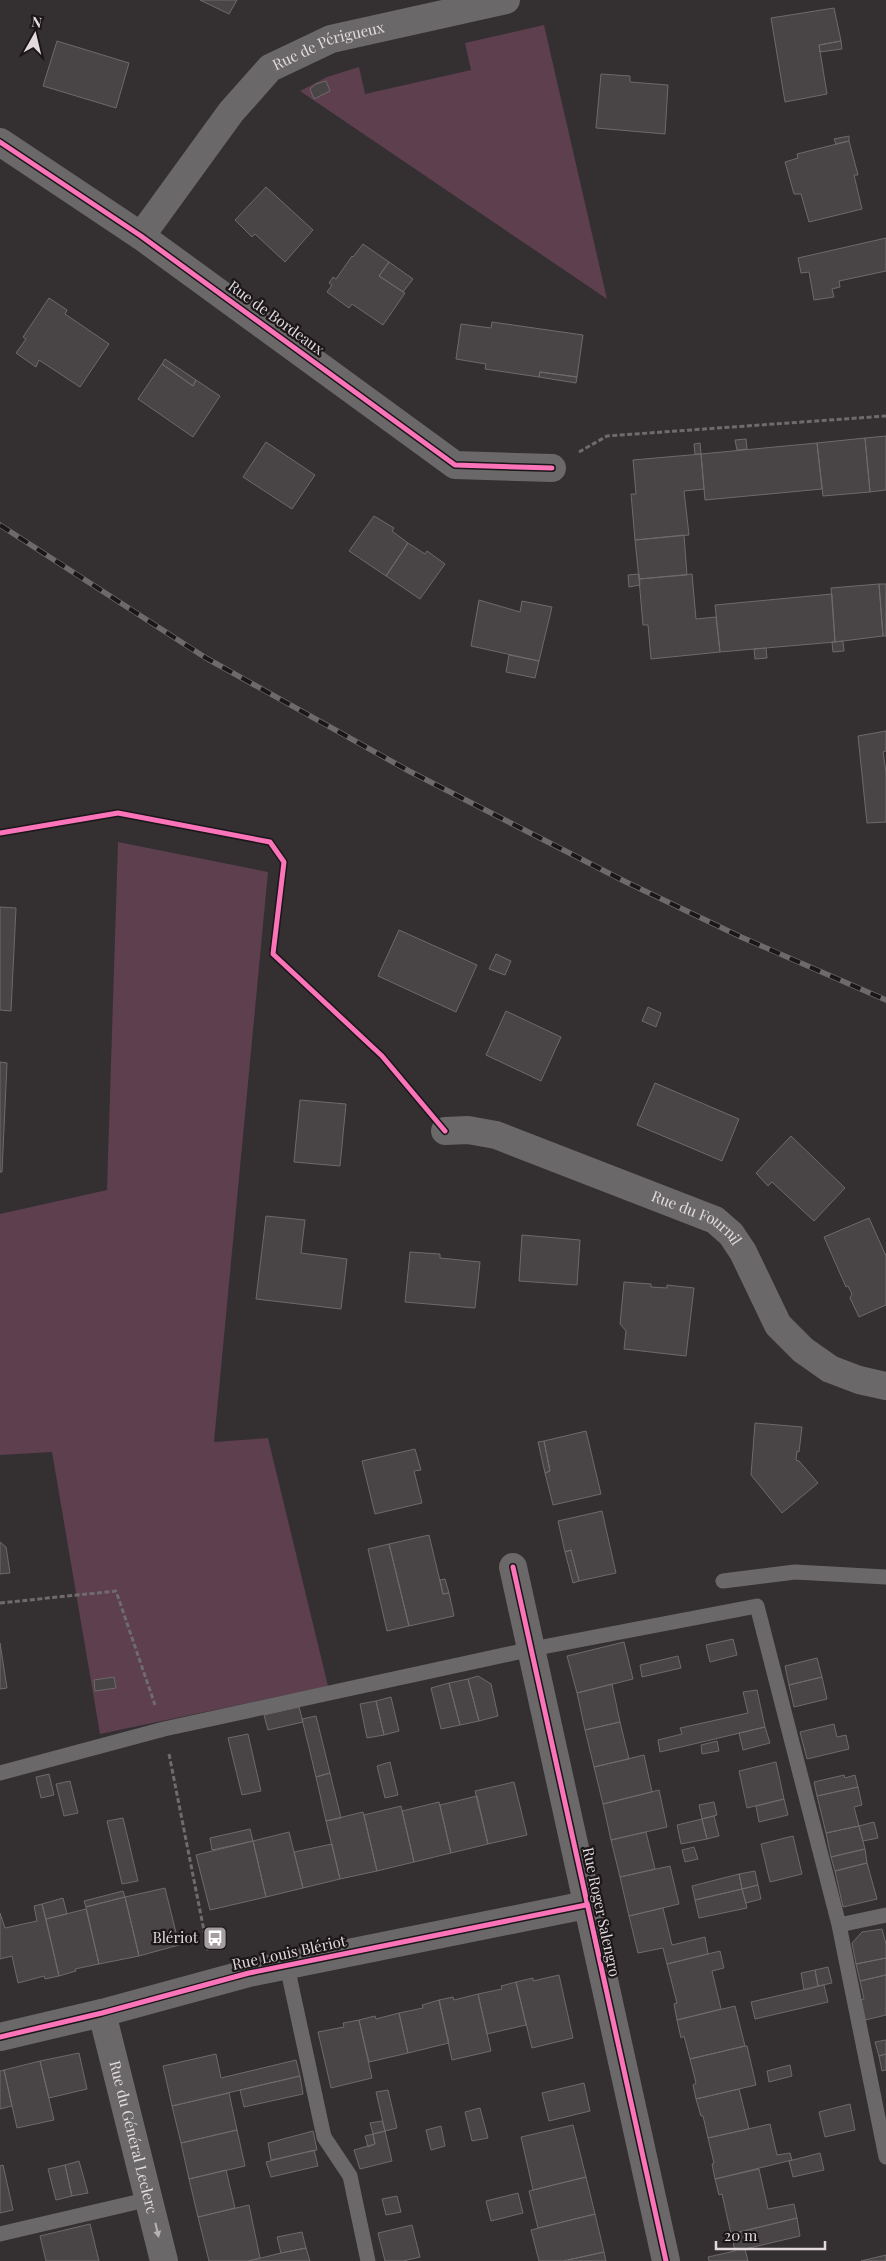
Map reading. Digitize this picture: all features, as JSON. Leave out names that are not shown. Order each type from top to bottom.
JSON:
[{"type":"street","name":"Rue de Périgueux","points":[[142,236],[231,112],[270,68],[331,39],[490,2]]},
{"type":"street","name":"Rue de Bordeaux","points":[[0,142],[142,236],[455,464],[552,468]]},
{"type":"street","name":"Rue du Fournil","points":[[445,1131],[468,1130],[496,1135],[714,1220],[731,1234],[743,1252],[778,1325],[803,1350],[830,1369],[859,1380],[886,1386]]},
{"type":"street","name":"Rue Roger Salengro","points":[[514,1567],[586,1905],[666,2261]]},
{"type":"street","name":"Rue Louis Blériot","points":[[0,2037],[102,2013],[214,1981],[586,1905]]},
{"type":"street","name":"Rue du Général Leclerc","points":[[102,2013],[164,2261]]},
{"type":"lane","points":[[723,1581],[795,1572],[886,1577]]},
{"type":"lane","points":[[0,1773],[164,1729],[532,1649],[757,1606],[839,1925],[886,2157]]},
{"type":"lane","points":[[839,1925],[886,1915]]},
{"type":"lane","points":[[287,1966],[324,2137],[350,2176],[368,2261]]},
{"type":"lane","points":[[0,2234],[150,2199]]},
{"type":"path","points":[[552,468],[607,436],[886,416]]},
{"type":"path","points":[[0,833],[118,813],[270,842],[284,862],[273,954],[382,1056],[445,1131]]},
{"type":"shaded area","points":[[544,25],[607,299],[300,91],[327,77],[359,67],[365,94],[471,70],[465,43]]},
{"type":"shaded area","points":[[118,842],[268,872],[214,1442],[268,1438],[328,1686],[100,1734],[52,1452],[0,1455],[0,1214],[107,1190]]},
{"type":"building","points":[[200,0],[237,0],[229,14]]},
{"type":"building","points":[[834,8],[841,41],[819,45],[827,94],[785,102],[771,18]]},
{"type":"building","points":[[57,41],[129,63],[116,108],[43,86]]},
{"type":"building","points":[[841,41],[842,49],[820,52],[819,45]]},
{"type":"building","points":[[601,74],[630,76],[630,82],[668,85],[665,134],[596,128]]},
{"type":"building","points":[[326,81],[330,91],[314,99],[310,89],[316,84]]},
{"type":"building","points":[[849,136],[849,141],[836,144],[834,139]]},
{"type":"building","points":[[849,141],[858,175],[854,175],[862,209],[809,222],[801,194],[794,194],[785,162],[798,158],[797,154]]},
{"type":"building","points":[[266,187],[313,230],[285,262],[255,234],[252,237],[235,220]]},
{"type":"building","points":[[886,238],[886,271],[839,281],[840,287],[832,289],[834,297],[814,300],[809,272],[801,273],[798,258]]},
{"type":"building","points":[[363,244],[389,262],[379,276],[405,293],[383,325],[352,304],[349,308],[327,292],[332,285],[329,283],[333,277],[336,279]]},
{"type":"building","points":[[389,262],[413,279],[403,292],[379,276]]},
{"type":"building","points":[[49,298],[67,310],[65,314],[109,344],[80,387],[39,360],[36,367],[16,353],[26,339],[23,337]]},
{"type":"building","points":[[492,322],[583,335],[577,377],[540,372],[539,377],[485,369],[486,364],[456,359],[461,324],[491,328]]},
{"type":"building","points":[[165,359],[196,380],[193,386],[162,364]]},
{"type":"building","points":[[162,364],[193,386],[196,380],[220,396],[193,437],[138,399]]},
{"type":"building","points":[[540,372],[577,377],[576,383],[539,377]]},
{"type":"building","points":[[886,436],[886,490],[870,492],[865,438]]},
{"type":"building","points":[[865,438],[870,492],[823,496],[817,443]]},
{"type":"building","points":[[746,439],[747,449],[737,450],[735,440]]},
{"type":"building","points":[[266,442],[315,475],[292,509],[243,477]]},
{"type":"building","points":[[700,443],[701,454],[695,454],[694,444]]},
{"type":"building","points":[[817,443],[822,489],[705,500],[701,454]]},
{"type":"building","points":[[701,454],[704,489],[684,491],[689,535],[635,540],[631,494],[636,494],[633,460]]},
{"type":"building","points":[[374,516],[394,528],[392,531],[408,543],[386,576],[349,551]]},
{"type":"building","points":[[684,535],[687,575],[639,579],[635,540]]},
{"type":"building","points":[[408,543],[425,554],[427,551],[445,564],[420,599],[386,576]]},
{"type":"building","points":[[639,574],[640,585],[629,587],[628,575]]},
{"type":"building","points":[[692,574],[696,619],[716,617],[720,652],[651,659],[648,625],[643,625],[639,579]]},
{"type":"building","points":[[879,584],[886,584],[886,636],[883,636]]},
{"type":"building","points":[[879,584],[883,636],[835,642],[831,588]]},
{"type":"building","points":[[832,594],[835,642],[720,652],[715,605]]},
{"type":"building","points":[[479,600],[520,612],[522,601],[552,607],[539,661],[471,646]]},
{"type":"building","points":[[843,641],[844,651],[833,652],[832,642]]},
{"type":"building","points":[[766,648],[767,658],[755,659],[754,649]]},
{"type":"building","points":[[509,655],[539,661],[535,678],[506,672]]},
{"type":"building","points":[[886,731],[886,751],[883,752],[886,772],[886,822],[867,823],[858,736]]},
{"type":"building","points":[[0,907],[16,908],[11,1011],[0,1010]]},
{"type":"building","points":[[399,930],[477,965],[456,1012],[378,976]]},
{"type":"building","points":[[496,954],[511,961],[505,975],[489,969]]},
{"type":"building","points":[[648,1007],[661,1013],[656,1027],[642,1021]]},
{"type":"building","points":[[506,1011],[561,1037],[541,1081],[486,1055]]},
{"type":"building","points":[[0,1062],[7,1063],[2,1172],[0,1172]]},
{"type":"building","points":[[655,1083],[739,1119],[722,1161],[637,1125]]},
{"type":"building","points":[[300,1100],[346,1104],[340,1166],[294,1162]]},
{"type":"building","points":[[791,1136],[845,1188],[814,1221],[772,1182],[768,1186],[756,1173]]},
{"type":"building","points":[[266,1216],[305,1220],[301,1253],[347,1259],[341,1309],[256,1299]]},
{"type":"building","points":[[869,1218],[886,1256],[886,1305],[859,1317],[850,1298],[852,1294],[848,1286],[846,1287],[824,1237]]},
{"type":"building","points":[[522,1235],[580,1240],[577,1285],[519,1281]]},
{"type":"building","points":[[410,1252],[440,1254],[440,1258],[480,1262],[475,1308],[405,1302]]},
{"type":"building","points":[[624,1282],[651,1284],[651,1287],[667,1288],[667,1285],[694,1288],[686,1356],[624,1349],[626,1331],[620,1324]]},
{"type":"building","points":[[755,1423],[802,1427],[799,1452],[797,1451],[796,1460],[818,1483],[782,1513],[751,1475]]},
{"type":"building","points":[[586,1431],[601,1494],[553,1505],[545,1473],[550,1471],[544,1441]]},
{"type":"building","points":[[544,1441],[550,1471],[545,1473],[538,1442]]},
{"type":"building","points":[[415,1449],[421,1470],[414,1471],[422,1503],[375,1514],[362,1461]]},
{"type":"building","points":[[602,1511],[616,1573],[579,1581],[571,1550],[565,1552],[558,1521]]},
{"type":"building","points":[[429,1535],[443,1594],[449,1593],[454,1616],[409,1626],[389,1544]]},
{"type":"building","points":[[0,1542],[6,1547],[10,1573],[0,1574]]},
{"type":"building","points":[[389,1544],[409,1626],[387,1631],[368,1549]]},
{"type":"building","points":[[571,1550],[579,1581],[573,1583],[565,1552]]},
{"type":"building","points":[[445,1579],[449,1593],[443,1594],[440,1580]]},
{"type":"building","points":[[733,1639],[737,1655],[710,1662],[706,1645]]},
{"type":"building","points":[[624,1642],[633,1679],[577,1693],[567,1656]]},
{"type":"building","points":[[0,1643],[7,1688],[0,1689]]},
{"type":"building","points":[[678,1656],[681,1668],[642,1677],[640,1665]]},
{"type":"building","points":[[817,1658],[822,1677],[789,1685],[785,1666]]},
{"type":"building","points":[[478,1676],[491,1684],[498,1716],[479,1721],[468,1679]]},
{"type":"building","points":[[114,1677],[116,1688],[95,1691],[94,1680]]},
{"type":"building","points":[[822,1677],[827,1699],[794,1707],[789,1685]]},
{"type":"building","points":[[468,1679],[479,1721],[460,1725],[449,1683]]},
{"type":"building","points":[[449,1683],[460,1725],[441,1729],[431,1688]]},
{"type":"building","points":[[612,1684],[620,1722],[585,1730],[577,1693]]},
{"type":"building","points":[[757,1690],[765,1727],[660,1752],[658,1740],[682,1734],[680,1728],[748,1713],[743,1692]]},
{"type":"building","points":[[391,1697],[399,1731],[384,1735],[376,1701]]},
{"type":"building","points":[[376,1701],[384,1735],[367,1738],[360,1704]]},
{"type":"building","points":[[299,1707],[303,1722],[268,1730],[264,1715]]},
{"type":"building","points":[[316,1716],[330,1773],[316,1777],[302,1719]]},
{"type":"building","points":[[620,1722],[629,1759],[594,1767],[585,1730]]},
{"type":"building","points":[[834,1724],[837,1737],[846,1735],[849,1749],[807,1759],[800,1732]]},
{"type":"building","points":[[765,1727],[770,1743],[743,1750],[739,1733]]},
{"type":"building","points":[[248,1734],[261,1791],[242,1795],[228,1738]]},
{"type":"building","points":[[717,1741],[719,1751],[702,1754],[701,1745]]},
{"type":"building","points":[[644,1755],[652,1792],[603,1804],[594,1767]]},
{"type":"building","points":[[390,1762],[398,1795],[385,1798],[377,1766]]},
{"type":"building","points":[[776,1762],[784,1799],[747,1808],[739,1771]]},
{"type":"building","points":[[330,1773],[341,1818],[326,1821],[316,1777]]},
{"type":"building","points":[[49,1774],[54,1795],[41,1798],[36,1777]]},
{"type":"building","points":[[844,1775],[845,1778],[855,1775],[858,1787],[817,1796],[814,1782]]},
{"type":"building","points":[[70,1781],[78,1813],[64,1816],[56,1784]]},
{"type":"building","points":[[514,1782],[527,1835],[488,1844],[475,1791]]},
{"type":"building","points":[[858,1787],[862,1805],[854,1807],[859,1826],[826,1833],[817,1796]]},
{"type":"building","points":[[659,1790],[667,1827],[611,1840],[603,1804]]},
{"type":"building","points":[[477,1796],[488,1844],[451,1853],[440,1805]]},
{"type":"building","points":[[784,1799],[788,1815],[759,1822],[756,1806]]},
{"type":"building","points":[[439,1802],[451,1853],[414,1862],[402,1811]]},
{"type":"building","points":[[714,1802],[717,1815],[702,1819],[699,1805]]},
{"type":"building","points":[[401,1806],[414,1862],[377,1871],[364,1815]]},
{"type":"building","points":[[363,1812],[377,1871],[340,1879],[326,1821]]},
{"type":"building","points":[[714,1816],[719,1836],[707,1839],[702,1819]]},
{"type":"building","points":[[123,1818],[138,1881],[122,1884],[107,1821]]},
{"type":"building","points":[[702,1819],[707,1839],[681,1844],[677,1825]]},
{"type":"building","points":[[874,1822],[878,1838],[863,1841],[859,1826]]},
{"type":"building","points":[[859,1826],[865,1849],[831,1857],[826,1833]]},
{"type":"building","points":[[250,1829],[253,1841],[212,1850],[210,1838]]},
{"type":"building","points":[[289,1832],[303,1888],[266,1897],[253,1841]]},
{"type":"building","points":[[646,1832],[655,1869],[620,1877],[611,1840]]},
{"type":"building","points":[[793,1836],[802,1874],[770,1882],[761,1844]]},
{"type":"building","points":[[253,1841],[266,1897],[210,1910],[196,1855]]},
{"type":"building","points":[[332,1844],[340,1879],[303,1888],[294,1852]]},
{"type":"building","points":[[694,1847],[698,1859],[685,1862],[682,1850]]},
{"type":"building","points":[[865,1849],[867,1863],[835,1871],[831,1857]]},
{"type":"building","points":[[867,1863],[877,1899],[843,1907],[835,1871]]},
{"type":"building","points":[[670,1866],[679,1904],[629,1916],[620,1877]]},
{"type":"building","points":[[755,1871],[758,1885],[742,1889],[739,1874]]},
{"type":"building","points":[[739,1874],[742,1889],[695,1900],[692,1886]]},
{"type":"building","points":[[758,1885],[761,1899],[746,1903],[742,1889]]},
{"type":"building","points":[[165,1888],[179,1945],[139,1956],[125,1897]]},
{"type":"building","points":[[742,1889],[747,1908],[699,1918],[695,1900]]},
{"type":"building","points":[[123,1891],[125,1897],[86,1907],[84,1901]]},
{"type":"building","points":[[125,1897],[139,1956],[99,1964],[86,1907]]},
{"type":"building","points":[[63,1898],[67,1914],[46,1919],[42,1904]]},
{"type":"building","points":[[42,1904],[59,1976],[45,1979],[44,1976],[18,1983],[12,1956],[0,1959],[0,1913],[5,1928],[37,1921],[34,1906]]},
{"type":"building","points":[[663,1908],[672,1945],[705,1937],[708,1954],[667,1964],[663,1948],[638,1953],[629,1916]]},
{"type":"building","points":[[86,1909],[99,1964],[75,1969],[76,1971],[59,1976],[46,1919]]},
{"type":"building","points":[[882,1929],[886,1944],[886,1958],[856,1964],[852,1943],[862,1932]]},
{"type":"building","points":[[720,1951],[724,1968],[712,1971],[721,2009],[677,2020],[674,2004],[677,2003],[667,1964]]},
{"type":"building","points":[[886,1958],[886,1975],[860,1981],[856,1964]]},
{"type":"building","points":[[828,1967],[832,1983],[818,1986],[815,1970]]},
{"type":"building","points":[[815,1970],[818,1986],[804,1990],[801,1973]]},
{"type":"building","points":[[559,1975],[573,2038],[532,2048],[516,1982],[533,1978],[533,1981]]},
{"type":"building","points":[[886,1975],[886,2015],[861,2021],[856,2001],[864,1999],[860,1981]]},
{"type":"building","points":[[516,1982],[526,2025],[487,2034],[478,1994],[502,1989],[501,1986]]},
{"type":"building","points":[[824,1985],[828,2002],[755,2019],[751,2002]]},
{"type":"building","points":[[478,1994],[491,2051],[452,2060],[439,2000],[453,1997],[454,2000]]},
{"type":"building","points":[[439,2000],[449,2043],[408,2053],[399,2013],[423,2008],[422,2005]]},
{"type":"building","points":[[735,2006],[745,2046],[690,2059],[684,2036],[681,2038],[677,2020]]},
{"type":"building","points":[[399,2013],[408,2053],[369,2062],[359,2020],[375,2016],[376,2019]]},
{"type":"building","points":[[359,2020],[372,2078],[331,2088],[318,2032],[344,2027],[343,2023]]},
{"type":"building","points":[[886,2040],[886,2054],[879,2056],[875,2042]]},
{"type":"building","points":[[747,2046],[756,2085],[696,2099],[693,2085],[696,2083],[690,2059]]},
{"type":"building","points":[[79,2053],[87,2089],[49,2098],[40,2061]]},
{"type":"building","points":[[216,2054],[221,2078],[296,2060],[300,2076],[172,2106],[163,2066]]},
{"type":"building","points":[[886,2054],[886,2070],[882,2071],[879,2056]]},
{"type":"building","points":[[40,2061],[54,2120],[17,2128],[4,2070]]},
{"type":"building","points":[[790,2065],[792,2076],[769,2082],[767,2071]]},
{"type":"building","points":[[4,2070],[12,2106],[0,2109],[0,2071]]},
{"type":"building","points":[[300,2076],[303,2094],[244,2107],[240,2090]]},
{"type":"building","points":[[584,2083],[590,2111],[549,2121],[542,2093]]},
{"type":"building","points":[[739,2089],[749,2129],[708,2138],[703,2116],[701,2116],[696,2099]]},
{"type":"building","points":[[388,2090],[397,2128],[385,2131],[376,2092]]},
{"type":"building","points":[[229,2093],[237,2130],[181,2143],[172,2106]]},
{"type":"building","points":[[850,2104],[855,2130],[825,2137],[819,2112]]},
{"type":"building","points":[[480,2108],[488,2138],[472,2141],[465,2112]]},
{"type":"building","points":[[382,2121],[385,2131],[373,2134],[370,2123]]},
{"type":"building","points":[[770,2124],[777,2155],[790,2153],[792,2160],[715,2179],[712,2164],[714,2163],[708,2138]]},
{"type":"building","points":[[573,2125],[586,2177],[533,2190],[521,2137]]},
{"type":"building","points":[[441,2126],[445,2146],[431,2150],[426,2130]]},
{"type":"building","points":[[237,2130],[245,2166],[189,2179],[181,2143]]},
{"type":"building","points":[[313,2131],[317,2150],[271,2160],[268,2143]]},
{"type":"building","points":[[385,2131],[392,2161],[360,2169],[354,2150],[375,2144],[373,2134]]},
{"type":"building","points":[[373,2134],[375,2144],[368,2147],[365,2136]]},
{"type":"building","points":[[314,2150],[318,2166],[271,2177],[266,2162]]},
{"type":"building","points":[[820,2153],[824,2170],[793,2177],[789,2161]]},
{"type":"building","points":[[79,2161],[88,2193],[72,2196],[65,2165]]},
{"type":"building","points":[[3,2165],[13,2210],[0,2213],[0,2166]]},
{"type":"building","points":[[65,2165],[72,2196],[56,2200],[48,2169]]},
{"type":"building","points":[[759,2169],[768,2209],[794,2204],[797,2218],[731,2234],[722,2194],[719,2195],[715,2179]]},
{"type":"building","points":[[226,2170],[235,2208],[198,2217],[189,2179]]},
{"type":"building","points":[[586,2177],[595,2214],[538,2228],[529,2191]]},
{"type":"building","points":[[518,2193],[523,2213],[491,2221],[486,2201]]},
{"type":"building","points":[[397,2196],[401,2212],[386,2215],[382,2199]]},
{"type":"building","points":[[249,2205],[260,2258],[249,2261],[209,2261],[198,2217]]},
{"type":"building","points":[[595,2214],[604,2252],[563,2261],[539,2261],[531,2230]]},
{"type":"building","points":[[797,2218],[800,2236],[745,2249],[748,2261],[709,2261],[708,2257],[735,2251],[731,2234]]},
{"type":"building","points":[[90,2224],[99,2261],[46,2261],[40,2236]]},
{"type":"building","points":[[412,2225],[420,2257],[403,2261],[385,2261],[378,2233]]},
{"type":"building","points":[[302,2232],[306,2248],[281,2253],[277,2237]]},
{"type":"building","points":[[306,2248],[310,2261],[249,2261],[281,2253]]},
{"type":"building","points":[[604,2252],[606,2261],[568,2261],[568,2260]]},
{"type":"building","points":[[886,2255],[886,2261],[861,2261]]},
{"type":"railway","points":[[0,525],[206,658],[409,771],[626,882],[741,937],[886,1000]]},
{"type":"cycle path","points":[[0,142],[141,236],[455,465],[552,468]]},
{"type":"cycle path","points":[[0,833],[118,813],[270,842],[284,862],[273,954],[382,1056],[445,1131]]},
{"type":"cycle path","points":[[513,1567],[666,2261]]},
{"type":"cycle path","points":[[0,2037],[102,2013],[249,1973],[586,1905]]},
{"type":"place","name":"Blériot","points":[[215,1938]]}]
